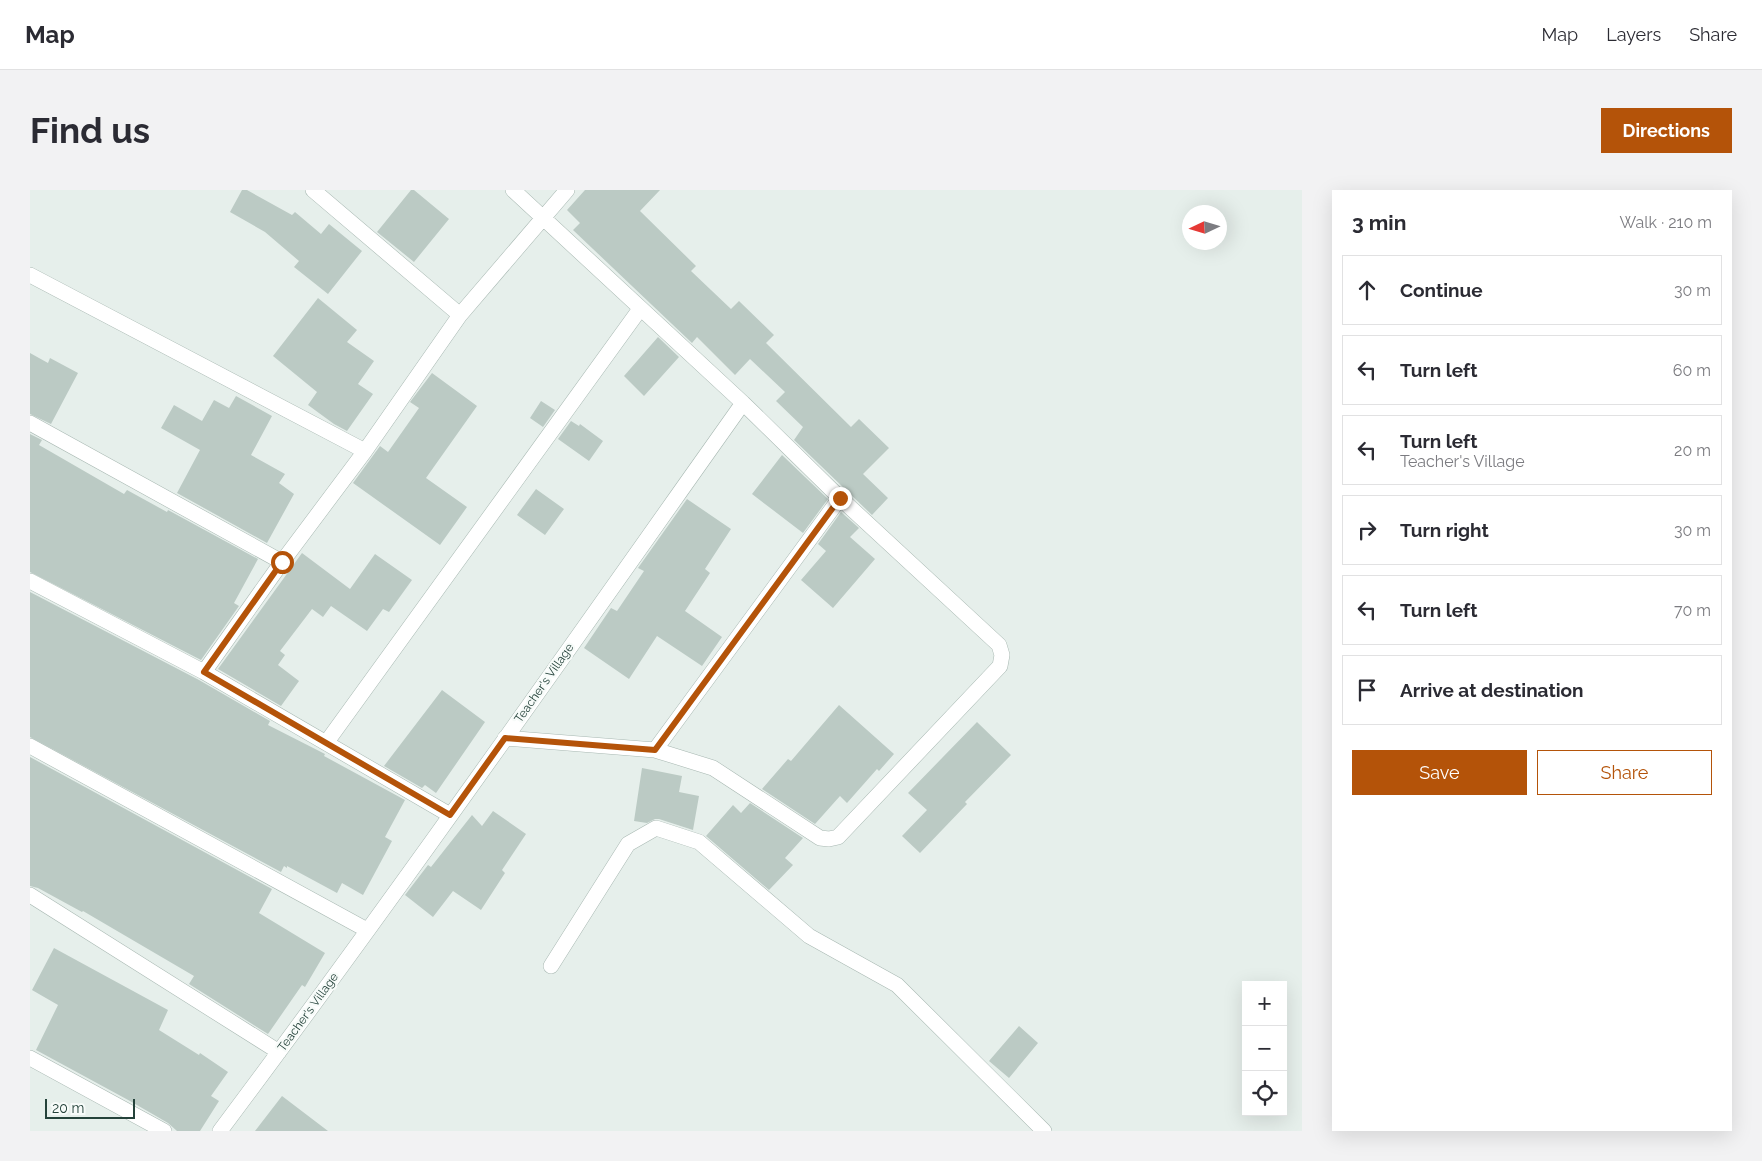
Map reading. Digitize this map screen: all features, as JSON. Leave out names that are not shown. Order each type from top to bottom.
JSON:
[{"type":"street","points":[[313,190],[460,315]]},
{"type":"street","points":[[505,738],[655,750],[713,768],[820,838],[829,839],[838,837],[1000,666],[1002,655],[999,645],[840,498],[742,403],[514,190]]},
{"type":"street","points":[[204,672],[282,562],[365,451],[460,315],[567,190]]},
{"type":"street","points":[[30,275],[365,451]]},
{"type":"street","points":[[326,742],[640,309]]},
{"type":"street","name":"Teacher's Village","points":[[220,1131],[450,815],[742,403]]},
{"type":"street","points":[[30,423],[282,562]]},
{"type":"street","points":[[655,750],[840,498]]},
{"type":"street","points":[[30,581],[204,672],[450,815]]},
{"type":"street","points":[[30,746],[367,930]]},
{"type":"street","points":[[551,966],[628,844],[656,828],[699,842],[809,936],[897,985],[1044,1131]]},
{"type":"street","points":[[30,895],[279,1052]]},
{"type":"street","points":[[30,1058],[164,1131]]},
{"type":"building","points":[[242,190],[247,190],[292,215],[295,212],[321,234],[329,224],[362,251],[328,294],[294,267],[299,261],[265,232],[230,212]]},
{"type":"building","points":[[411,190],[414,190],[449,219],[414,262],[377,232]]},
{"type":"building","points":[[585,190],[660,190],[640,211],[696,266],[691,271],[731,309],[739,301],[774,335],[766,343],[851,427],[859,419],[889,448],[863,474],[888,498],[872,515],[794,440],[803,427],[776,401],[785,392],[750,359],[735,375],[697,337],[692,343],[573,230],[580,223],[567,210]]},
{"type":"building","points":[[318,298],[357,330],[347,342],[374,361],[358,384],[373,394],[347,431],[308,405],[317,392],[273,356]]},
{"type":"building","points":[[658,337],[679,357],[644,396],[624,376]]},
{"type":"building","points":[[30,353],[48,363],[50,358],[78,373],[51,424],[30,414]]},
{"type":"building","points":[[432,373],[477,406],[426,478],[467,507],[440,545],[353,483],[380,446],[388,452],[419,408],[410,402]]},
{"type":"building","points":[[236,396],[272,416],[251,455],[285,474],[279,483],[294,494],[267,543],[177,493],[200,450],[161,428],[174,405],[202,421],[214,400],[229,408]]},
{"type":"building","points":[[541,401],[555,410],[543,427],[530,418]]},
{"type":"building","points":[[571,421],[579,426],[580,424],[603,441],[589,461],[558,439]]},
{"type":"building","points":[[30,434],[42,440],[39,445],[124,494],[127,490],[258,559],[234,603],[239,606],[201,660],[30,572]]},
{"type":"building","points":[[782,455],[828,499],[803,533],[752,494]]},
{"type":"building","points":[[536,489],[564,509],[545,535],[517,515]]},
{"type":"building","points":[[687,499],[731,529],[705,569],[710,573],[685,611],[722,637],[702,666],[657,636],[629,679],[584,648],[611,608],[617,611],[644,571],[638,568]]},
{"type":"building","points":[[841,512],[859,528],[850,537],[875,559],[833,608],[801,580],[826,551],[818,544]]},
{"type":"building","points":[[302,553],[350,589],[375,554],[412,580],[389,612],[383,609],[367,631],[331,606],[323,617],[312,609],[280,651],[285,655],[278,665],[299,681],[281,706],[218,669]]},
{"type":"building","points":[[30,592],[199,680],[270,721],[268,725],[325,754],[324,756],[405,800],[385,837],[392,841],[363,895],[342,883],[337,893],[287,866],[287,868],[284,866],[281,872],[30,737]]},
{"type":"building","points":[[442,690],[485,722],[436,793],[425,785],[422,788],[384,766]]},
{"type":"building","points":[[839,705],[894,754],[879,771],[877,769],[847,803],[840,796],[815,824],[762,789],[788,759],[791,761]]},
{"type":"building","points":[[977,722],[1011,755],[965,802],[967,804],[920,853],[902,836],[927,810],[908,793]]},
{"type":"building","points":[[30,757],[272,889],[259,913],[325,953],[305,987],[302,985],[268,1034],[189,984],[194,976],[83,911],[38,888],[30,886]]},
{"type":"building","points":[[642,768],[682,776],[679,792],[699,796],[693,830],[659,819],[647,823],[634,821]]},
{"type":"building","points":[[750,803],[803,838],[785,858],[793,865],[769,890],[706,836],[733,805],[741,813]]},
{"type":"building","points":[[493,811],[526,834],[502,870],[505,873],[481,910],[453,891],[433,917],[405,895],[428,865],[431,867],[472,815],[482,826]]},
{"type":"building","points":[[54,948],[168,1010],[159,1030],[199,1055],[200,1053],[228,1072],[211,1096],[219,1101],[200,1131],[177,1131],[168,1123],[130,1101],[36,1050],[58,1005],[32,990]]},
{"type":"building","points":[[1019,1026],[1038,1043],[1009,1078],[989,1061]]},
{"type":"building","points":[[282,1096],[328,1131],[255,1131]]},
{"type":"route","points":[[282,562],[204,672],[450,815],[505,738],[655,750],[840,498]]}]
